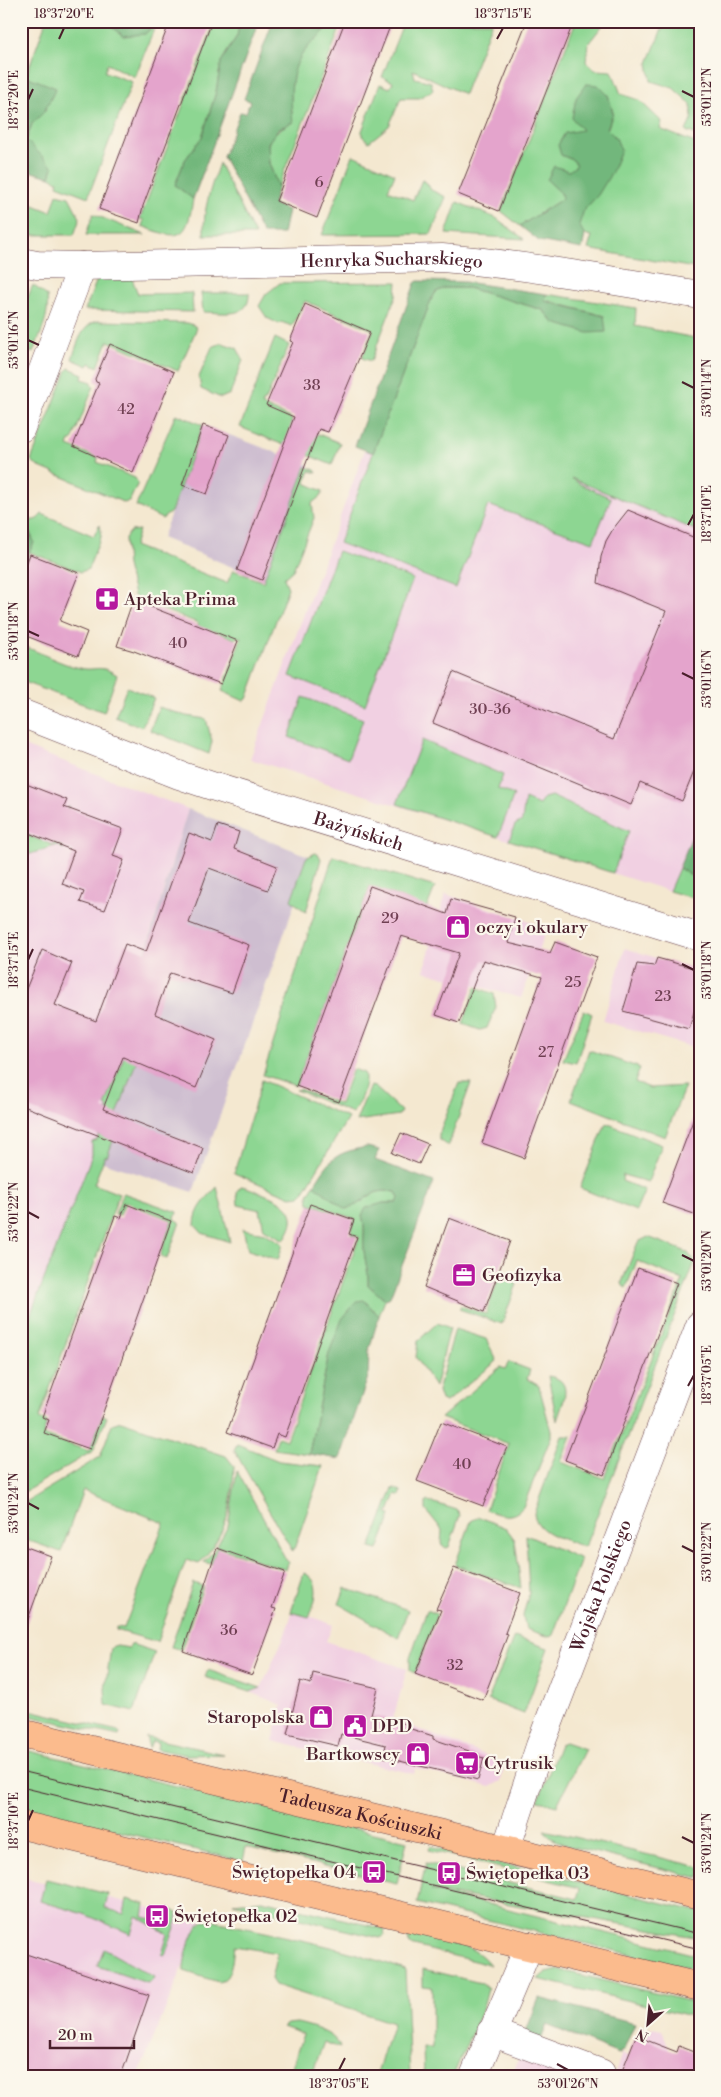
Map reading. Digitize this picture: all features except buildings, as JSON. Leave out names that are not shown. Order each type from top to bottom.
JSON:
[{"type":"main road","name":"Tadeusza Kościuszki","points":[[21,1733],[700,1896]]},
{"type":"main road","points":[[21,1825],[700,1987]]},
{"type":"street","name":"Henryka Sucharskiego","points":[[21,262],[37,266],[82,266],[442,258],[580,275],[700,295]]},
{"type":"street","points":[[21,428],[82,266]]},
{"type":"street","name":"Bażyńskich","points":[[21,713],[215,788],[700,937]]},
{"type":"street","name":"Wojska Polskiego","points":[[506,1849],[540,1746],[700,1325]]},
{"type":"street","points":[[474,2076],[529,1946]]},
{"type":"street","points":[[491,2032],[601,2073]]},
{"type":"shaded area","points":[[423,294],[700,352],[700,817],[669,891],[250,759]]},
{"type":"shaded area","points":[[203,425],[309,465],[266,581],[162,538]]},
{"type":"shaded area","points":[[21,745],[188,809],[128,1009],[152,1019],[21,1375]]},
{"type":"shaded area","points":[[188,809],[311,857],[193,1192],[100,1161],[152,1020],[128,1010]]},
{"type":"shaded area","points":[[445,894],[547,927],[521,998],[424,971]]},
{"type":"shaded area","points":[[625,948],[700,972],[699,1049],[603,1021]]},
{"type":"shaded area","points":[[293,1609],[333,1625],[326,1641],[407,1669],[393,1719],[505,1763],[501,1781],[490,1787],[415,1768],[414,1774],[273,1741],[282,1705],[244,1690],[256,1691],[262,1686],[287,1630]]},
{"type":"shaded area","points":[[21,1877],[202,1920],[138,2076],[21,2076]]},
{"type":"shaded area","points":[[641,2026],[662,2030],[669,2048],[657,2076],[624,2076],[615,2072],[622,2054],[628,2056]]},
{"type":"shaded area","points":[[522,2049],[585,2076],[512,2076]]},
{"type":"green space","points":[[46,21],[114,21],[112,27],[145,34],[156,24],[135,77],[107,64],[105,72],[132,82],[88,197],[57,185],[58,181],[50,177],[53,167],[26,141],[32,124],[44,112],[26,76]]},
{"type":"green space","points":[[114,21],[157,21],[145,34],[124,36],[112,27]]},
{"type":"green space","points":[[215,21],[240,21],[237,36],[221,62],[216,92],[202,137],[185,160],[175,185],[193,199],[188,223],[179,234],[165,234],[142,226],[144,220],[140,219]]},
{"type":"green space","points":[[240,21],[259,21],[193,199],[175,185],[185,160],[202,137],[216,92],[221,62],[237,36]]},
{"type":"green space","points":[[273,21],[334,21],[298,60],[292,86],[293,122],[278,129],[268,143],[269,163],[278,187],[273,204],[288,210],[283,234],[263,234],[223,157],[240,112],[246,113],[250,101],[244,99]]},
{"type":"green space","points":[[334,21],[343,21],[278,187],[268,157],[269,141],[282,128],[293,122],[292,86],[298,60],[303,52]]},
{"type":"green space","points":[[404,21],[410,21],[415,25],[416,21],[492,22],[464,94],[413,70],[415,78],[431,82],[433,90],[419,98],[401,98],[389,126],[369,142],[362,136],[362,131],[380,84],[390,88],[393,82],[382,77]]},
{"type":"green space","points":[[576,21],[606,21],[588,44],[586,62],[595,70],[612,71],[621,94],[639,100],[662,122],[660,129],[700,145],[700,269],[588,249],[592,236],[572,232],[613,113],[608,95],[583,130],[561,155],[573,160],[577,165],[565,180],[562,199],[520,226],[501,211]]},
{"type":"green space","points":[[669,21],[700,21],[700,136],[686,131],[692,118],[691,104],[673,88],[651,81],[648,63],[661,31]]},
{"type":"green space","points":[[26,76],[56,88],[44,112],[32,124],[26,140],[53,167],[50,177],[21,169],[21,87]]},
{"type":"green space","points":[[586,84],[598,85],[608,95],[613,113],[607,129],[616,138],[621,150],[612,172],[598,195],[584,210],[579,225],[585,235],[582,249],[539,241],[520,226],[562,199],[561,193],[547,180],[554,166],[569,171],[577,165],[573,160],[561,155],[558,145],[565,133],[582,130],[572,118],[576,98]]},
{"type":"green space","points":[[353,155],[395,174],[388,190],[413,200],[422,180],[427,183],[431,190],[446,197],[431,234],[322,235]]},
{"type":"green space","points":[[219,163],[255,235],[204,235],[206,207]]},
{"type":"green space","points":[[57,194],[69,197],[80,218],[74,235],[21,235],[21,200],[51,212]]},
{"type":"green space","points":[[457,202],[496,218],[524,239],[446,234]]},
{"type":"green space","points":[[93,214],[145,235],[86,235]]},
{"type":"green space","points":[[131,276],[138,294],[192,293],[193,312],[85,310],[98,277]]},
{"type":"green space","points":[[418,281],[465,282],[546,294],[545,301],[604,316],[606,332],[588,333],[554,323],[543,310],[468,288],[445,288],[436,292],[431,300],[373,453],[355,446],[415,283]]},
{"type":"green space","points":[[397,282],[396,296],[371,361],[362,358],[373,330],[305,301],[292,326],[281,322],[279,324],[267,318],[259,306],[266,294],[280,283]]},
{"type":"green space","points":[[33,285],[47,296],[48,304],[44,325],[33,353],[21,348],[21,313]]},
{"type":"green space","points":[[445,288],[468,288],[543,310],[554,323],[604,316],[545,300],[546,294],[636,308],[635,326],[700,339],[700,532],[571,478],[611,498],[593,542],[488,505],[456,588],[339,543],[431,300],[436,292]]},
{"type":"green space","points":[[201,293],[249,293],[248,302],[245,307],[234,313],[226,313],[203,312]]},
{"type":"green space","points":[[98,321],[188,323],[195,326],[196,330],[178,371],[108,341],[98,367],[90,363],[88,366],[72,359],[84,331],[92,323]]},
{"type":"green space","points":[[275,338],[289,345],[266,400],[264,400],[262,405],[292,419],[291,423],[340,443],[332,465],[240,427]]},
{"type":"green space","points":[[222,343],[237,348],[243,360],[230,394],[221,398],[201,389],[199,377],[212,347]]},
{"type":"green space","points":[[69,368],[83,374],[82,379],[92,382],[91,385],[94,386],[72,441],[70,441],[68,446],[98,458],[97,462],[135,478],[138,483],[130,500],[125,503],[37,466],[31,460]]},
{"type":"green space","points":[[176,414],[203,425],[171,512],[162,519],[136,506]]},
{"type":"green space","points":[[306,467],[315,470],[317,473],[310,471],[305,483],[323,491],[321,496],[312,503],[314,518],[293,570],[284,578],[288,588],[247,699],[244,701],[222,691],[241,638],[237,637],[235,639],[215,631],[213,632],[198,626],[198,623],[137,600],[127,566],[125,538],[131,531],[139,530],[134,546],[227,583],[233,570],[263,582]]},
{"type":"green space","points":[[42,514],[94,536],[99,525],[101,537],[88,569],[81,572],[29,552],[34,542],[22,518],[34,520]]},
{"type":"green space","points":[[21,517],[34,542],[21,572]]},
{"type":"green space","points":[[338,551],[413,579],[365,705],[290,676]]},
{"type":"green space","points":[[21,645],[73,666],[85,669],[106,669],[117,675],[104,712],[21,681]]},
{"type":"green space","points":[[127,687],[154,698],[142,727],[115,717]]},
{"type":"green space","points":[[303,697],[363,719],[348,759],[289,737]]},
{"type":"green space","points":[[159,707],[186,716],[206,719],[212,741],[209,754],[150,730]]},
{"type":"green space","points":[[422,740],[503,775],[498,789],[514,795],[498,837],[397,804]]},
{"type":"green space","points":[[551,796],[629,831],[613,873],[509,840],[515,825],[522,821],[525,799],[539,805],[544,798]]},
{"type":"green space","points":[[68,806],[68,830],[63,849],[58,845],[21,857],[21,833],[53,845]]},
{"type":"green space","points":[[700,817],[700,876],[692,876],[679,868]]},
{"type":"green space","points":[[315,853],[321,859],[306,912],[291,900],[306,858]]},
{"type":"green space","points":[[333,856],[435,887],[415,937],[401,934],[413,902],[370,886],[296,1086],[263,1075]]},
{"type":"green space","points":[[679,868],[692,876],[700,876],[700,900],[669,891]]},
{"type":"green space","points":[[476,987],[494,994],[496,1007],[487,1028],[480,1030],[463,1024]]},
{"type":"green space","points":[[584,1010],[592,1014],[576,1063],[563,1060]]},
{"type":"green space","points":[[132,1035],[136,1062],[117,1115],[122,1117],[107,1157],[105,1156],[94,1184],[119,1194],[39,1419],[47,1422],[43,1435],[89,1451],[103,1415],[107,1417],[93,1451],[21,1494],[21,1339],[92,1155],[92,1142],[97,1140],[108,1108],[105,1106]]},
{"type":"green space","points":[[589,1050],[640,1068],[635,1082],[650,1088],[685,1086],[665,1137],[571,1100]]},
{"type":"green space","points":[[353,1069],[364,1073],[365,1082],[362,1094],[352,1113],[296,1090],[299,1089],[340,1104]]},
{"type":"green space","points":[[262,1080],[348,1118],[300,1196],[291,1197],[234,1173]]},
{"type":"green space","points":[[459,1083],[471,1083],[448,1146],[439,1139],[439,1134]]},
{"type":"green space","points":[[370,1086],[375,1087],[401,1111],[399,1115],[356,1121]]},
{"type":"green space","points":[[606,1123],[662,1145],[648,1182],[623,1175],[622,1181],[645,1190],[636,1211],[580,1188]]},
{"type":"green space","points":[[367,1147],[379,1150],[375,1160],[434,1182],[390,1297],[385,1300],[368,1285],[362,1215],[366,1208],[383,1203],[397,1203],[399,1198],[396,1192],[386,1191],[373,1194],[353,1207],[345,1209],[314,1185],[334,1158],[347,1152]]},
{"type":"green space","points":[[314,1185],[345,1209],[353,1207],[379,1192],[396,1192],[400,1198],[397,1203],[383,1203],[362,1215],[368,1285],[385,1300],[379,1316],[364,1300],[329,1353],[309,1454],[274,1449],[278,1437],[286,1440],[359,1237],[351,1234],[355,1219],[309,1203],[308,1195]]},
{"type":"green space","points":[[241,1186],[280,1201],[290,1211],[292,1223],[284,1240],[264,1229],[260,1210],[238,1205],[237,1191]]},
{"type":"green space","points":[[217,1187],[230,1242],[202,1233],[195,1225],[199,1209]]},
{"type":"green space","points":[[123,1193],[177,1212],[175,1219],[180,1222],[167,1259],[160,1256],[172,1220],[125,1202],[120,1215],[115,1214]]},
{"type":"green space","points":[[243,1229],[265,1233],[283,1244],[278,1260],[248,1250]]},
{"type":"green space","points":[[648,1237],[687,1252],[695,1262],[586,1544],[583,1547],[546,1531],[536,1520],[534,1513],[562,1436],[571,1436],[561,1462],[604,1478],[683,1280],[637,1261],[626,1288],[623,1286],[622,1282],[638,1242]]},
{"type":"green space","points":[[499,1277],[517,1284],[502,1324],[459,1309],[461,1306],[486,1314]]},
{"type":"green space","points":[[364,1300],[379,1316],[369,1350],[368,1377],[340,1459],[309,1454],[329,1353],[342,1319],[357,1301]]},
{"type":"green space","points":[[437,1323],[450,1328],[435,1387],[416,1357],[418,1341]]},
{"type":"green space","points":[[455,1329],[486,1339],[497,1361],[446,1402],[441,1400],[438,1391]]},
{"type":"green space","points":[[509,1362],[530,1370],[527,1379],[539,1386],[551,1437],[523,1507],[515,1514],[506,1515],[486,1510],[509,1444],[441,1418],[500,1367],[505,1369]]},
{"type":"green space","points":[[548,1376],[557,1378],[564,1387],[564,1400],[557,1421]]},
{"type":"green space","points":[[121,1421],[226,1456],[234,1466],[230,1507],[222,1530],[209,1552],[199,1564],[186,1560],[157,1642],[116,1630],[116,1627],[124,1628],[164,1523],[83,1490],[61,1552],[21,1538],[21,1505],[100,1457],[112,1424]]},
{"type":"green space","points":[[237,1444],[279,1461],[323,1466],[293,1552],[234,1450]]},
{"type":"green space","points":[[237,1471],[288,1563],[286,1570],[218,1547],[211,1564],[204,1562],[215,1549],[228,1526]]},
{"type":"green space","points":[[393,1488],[401,1491],[400,1496],[396,1494],[388,1514],[391,1515],[378,1550],[370,1548]]},
{"type":"green space","points":[[426,1502],[457,1510],[460,1515],[449,1547],[446,1548],[441,1544],[442,1530],[426,1510]]},
{"type":"green space","points":[[479,1517],[506,1528],[515,1540],[521,1588],[455,1565],[471,1521]]},
{"type":"green space","points":[[526,1535],[579,1558],[580,1562],[553,1635],[550,1637],[526,1629],[523,1616],[529,1593]]},
{"type":"green space","points":[[304,1573],[314,1581],[316,1587],[315,1599],[309,1617],[291,1612]]},
{"type":"green space","points":[[193,1583],[203,1586],[181,1650],[171,1647]]},
{"type":"green space","points":[[345,1588],[408,1610],[398,1638],[339,1604]]},
{"type":"green space","points":[[427,1610],[437,1614],[415,1673],[410,1670],[410,1658]]},
{"type":"green space","points":[[514,1637],[548,1648],[524,1714],[488,1700]]},
{"type":"green space","points":[[131,1644],[155,1652],[134,1712],[106,1705],[105,1689],[111,1648],[117,1646],[129,1648]]},
{"type":"green space","points":[[208,1670],[261,1688],[250,1692],[205,1677]]},
{"type":"green space","points":[[21,1708],[120,1733],[119,1736],[21,1714]]},
{"type":"green space","points":[[146,1737],[223,1754],[186,1755],[157,1749],[158,1743],[152,1741],[149,1748]]},
{"type":"green space","points":[[565,1742],[585,1749],[557,1805],[538,1801],[560,1744]]},
{"type":"green space","points":[[21,1749],[407,1841],[397,1883],[246,1847],[243,1861],[21,1808]]},
{"type":"green space","points":[[544,1830],[700,1867],[700,1878],[569,1846],[551,1838]]},
{"type":"green space","points":[[430,1846],[700,1912],[700,1938],[431,1890],[700,1956],[700,1971],[417,1903],[426,1863],[577,1899],[580,1888],[429,1850]]},
{"type":"green space","points":[[46,1879],[108,1894],[105,1908],[124,1914],[127,1899],[145,1904],[143,1917],[168,1923],[171,1909],[178,1913],[177,1922],[165,1955],[162,1954],[168,1934],[136,1916],[131,1934],[84,1914],[40,1901]]},
{"type":"green space","points":[[262,1900],[385,1929],[384,1936],[380,1938],[233,1903]]},
{"type":"green space","points":[[204,1920],[284,1936],[358,1954],[405,1970],[410,2076],[376,2076],[393,2023],[275,1985],[271,1979],[277,1953],[234,1946],[229,1973],[227,1977],[218,1982],[184,1971],[185,1959],[190,1944],[196,1929]]},
{"type":"green space","points":[[410,1932],[443,1939],[464,1946],[483,1957],[490,1965],[410,1945],[408,1939]]},
{"type":"green space","points":[[104,1949],[154,1977],[152,1981],[147,1983],[97,1966]]},
{"type":"green space","points":[[423,1969],[481,1983],[488,1989],[484,2004],[453,2076],[424,2076],[423,2048],[432,2048],[432,1987],[423,1986]]},
{"type":"green space","points":[[560,1970],[700,2004],[700,2018],[538,1979],[545,1973]]},
{"type":"green space","points":[[539,1998],[635,2023],[623,2052],[621,2051],[620,2054],[616,2053],[547,2025],[540,2042],[525,2034]]},
{"type":"green space","points":[[297,2023],[329,2034],[338,2043],[340,2048],[324,2042],[311,2076],[289,2076],[303,2034],[283,2027],[287,2024]]},
{"type":"tram line","points":[[21,1771],[700,1934]]},
{"type":"tram line","points":[[21,1787],[700,1949]]},
{"type":"place","name":"Apteka Prima","points":[[107,599]]},
{"type":"place","name":"oczy i okulary","points":[[458,927]]},
{"type":"place","name":"Geofizyka","points":[[464,1275]]},
{"type":"place","name":"Staropolska","points":[[321,1717]]},
{"type":"place","name":"DPD","points":[[355,1726]]},
{"type":"place","name":"Bartkowscy","points":[[418,1754]]},
{"type":"place","name":"Cytrusik","points":[[467,1763]]},
{"type":"place","name":"Świętopełka 04","points":[[374,1872]]},
{"type":"place","name":"Świętopełka 03","points":[[449,1873]]},
{"type":"place","name":"Świętopełka 02","points":[[157,1916]]}]
